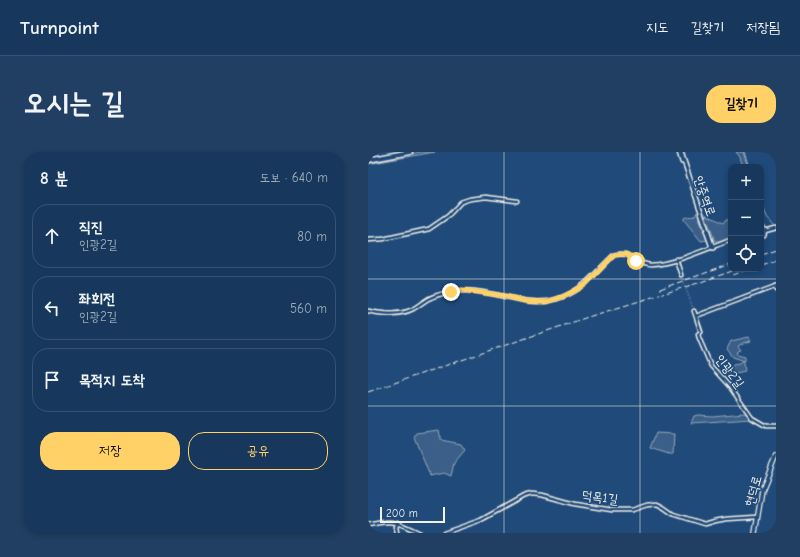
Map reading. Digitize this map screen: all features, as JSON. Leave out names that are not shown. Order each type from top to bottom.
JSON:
[{"type":"main road","points":[[368,159],[398,152]]},
{"type":"main road","points":[[368,159],[410,152]]},
{"type":"main road","name":"현덕로","points":[[755,533],[762,490],[776,456]]},
{"type":"street","name":"안중역로","points":[[680,152],[713,247]]},
{"type":"street","points":[[680,152],[713,247]]},
{"type":"street","points":[[368,240],[383,239],[428,229],[448,216],[461,202],[470,199],[486,198],[517,201]]},
{"type":"street","points":[[764,228],[764,234]]},
{"type":"street","points":[[765,231],[776,228]]},
{"type":"street","points":[[368,310],[382,314],[405,312],[413,309],[436,295],[462,290],[491,293],[525,301],[547,302],[565,296],[585,285],[614,255],[626,254],[644,264],[658,264],[728,242]]},
{"type":"street","points":[[676,259],[681,275]]},
{"type":"street","points":[[696,316],[775,286],[776,290]]},
{"type":"street","name":"인광2길","points":[[694,311],[701,332],[698,334],[699,338],[712,366],[730,387],[752,418],[766,426],[776,426]]},
{"type":"street","name":"덕목1길","points":[[444,533],[481,520],[524,496],[532,494],[575,504],[612,510],[632,510],[647,505],[657,504],[673,514],[705,524],[726,519],[757,517]]},
{"type":"street","points":[[368,525],[386,521],[398,522],[420,533]]},
{"type":"street","points":[[397,533],[396,527],[398,522]]},
{"type":"shaded area","points":[[421,152],[435,152],[368,164],[368,162]]},
{"type":"shaded area","points":[[736,152],[744,152],[748,164],[742,164],[740,157]]},
{"type":"shaded area","points":[[697,212],[707,240],[701,241],[684,220],[686,217],[694,216]]},
{"type":"shaded area","points":[[705,214],[723,223],[728,219],[728,238],[719,242],[715,241]]},
{"type":"shaded area","points":[[749,337],[751,341],[738,346],[741,350],[738,351],[737,354],[745,356],[745,361],[733,357],[727,349],[731,341]]},
{"type":"shaded area","points":[[742,361],[744,362],[745,371],[736,373],[735,375],[723,371],[725,367],[731,369],[733,364],[740,363]]},
{"type":"shaded area","points":[[745,413],[751,419],[691,423],[694,416],[698,415],[712,416]]},
{"type":"shaded area","points":[[439,430],[441,440],[461,444],[465,450],[454,463],[451,476],[444,473],[430,476],[414,437],[417,433]]},
{"type":"shaded area","points":[[656,433],[674,434],[673,454],[650,448]]},
{"type":"waterway","points":[[745,152],[749,164]]},
{"type":"waterway","points":[[764,209],[767,217],[774,225]]},
{"type":"tunnel","points":[[681,275],[694,311]]},
{"type":"railway","points":[[764,253],[776,249]]},
{"type":"railway","points":[[764,264],[776,260]]},
{"type":"railway","points":[[660,289],[728,265]]},
{"type":"railway","points":[[368,392],[588,317],[729,272]]},
{"type":"railway","points":[[733,275],[742,272]]},
{"type":"route","points":[[451,292],[462,290],[491,293],[525,301],[547,302],[557,300],[585,285],[614,255],[626,254],[636,261]]}]
